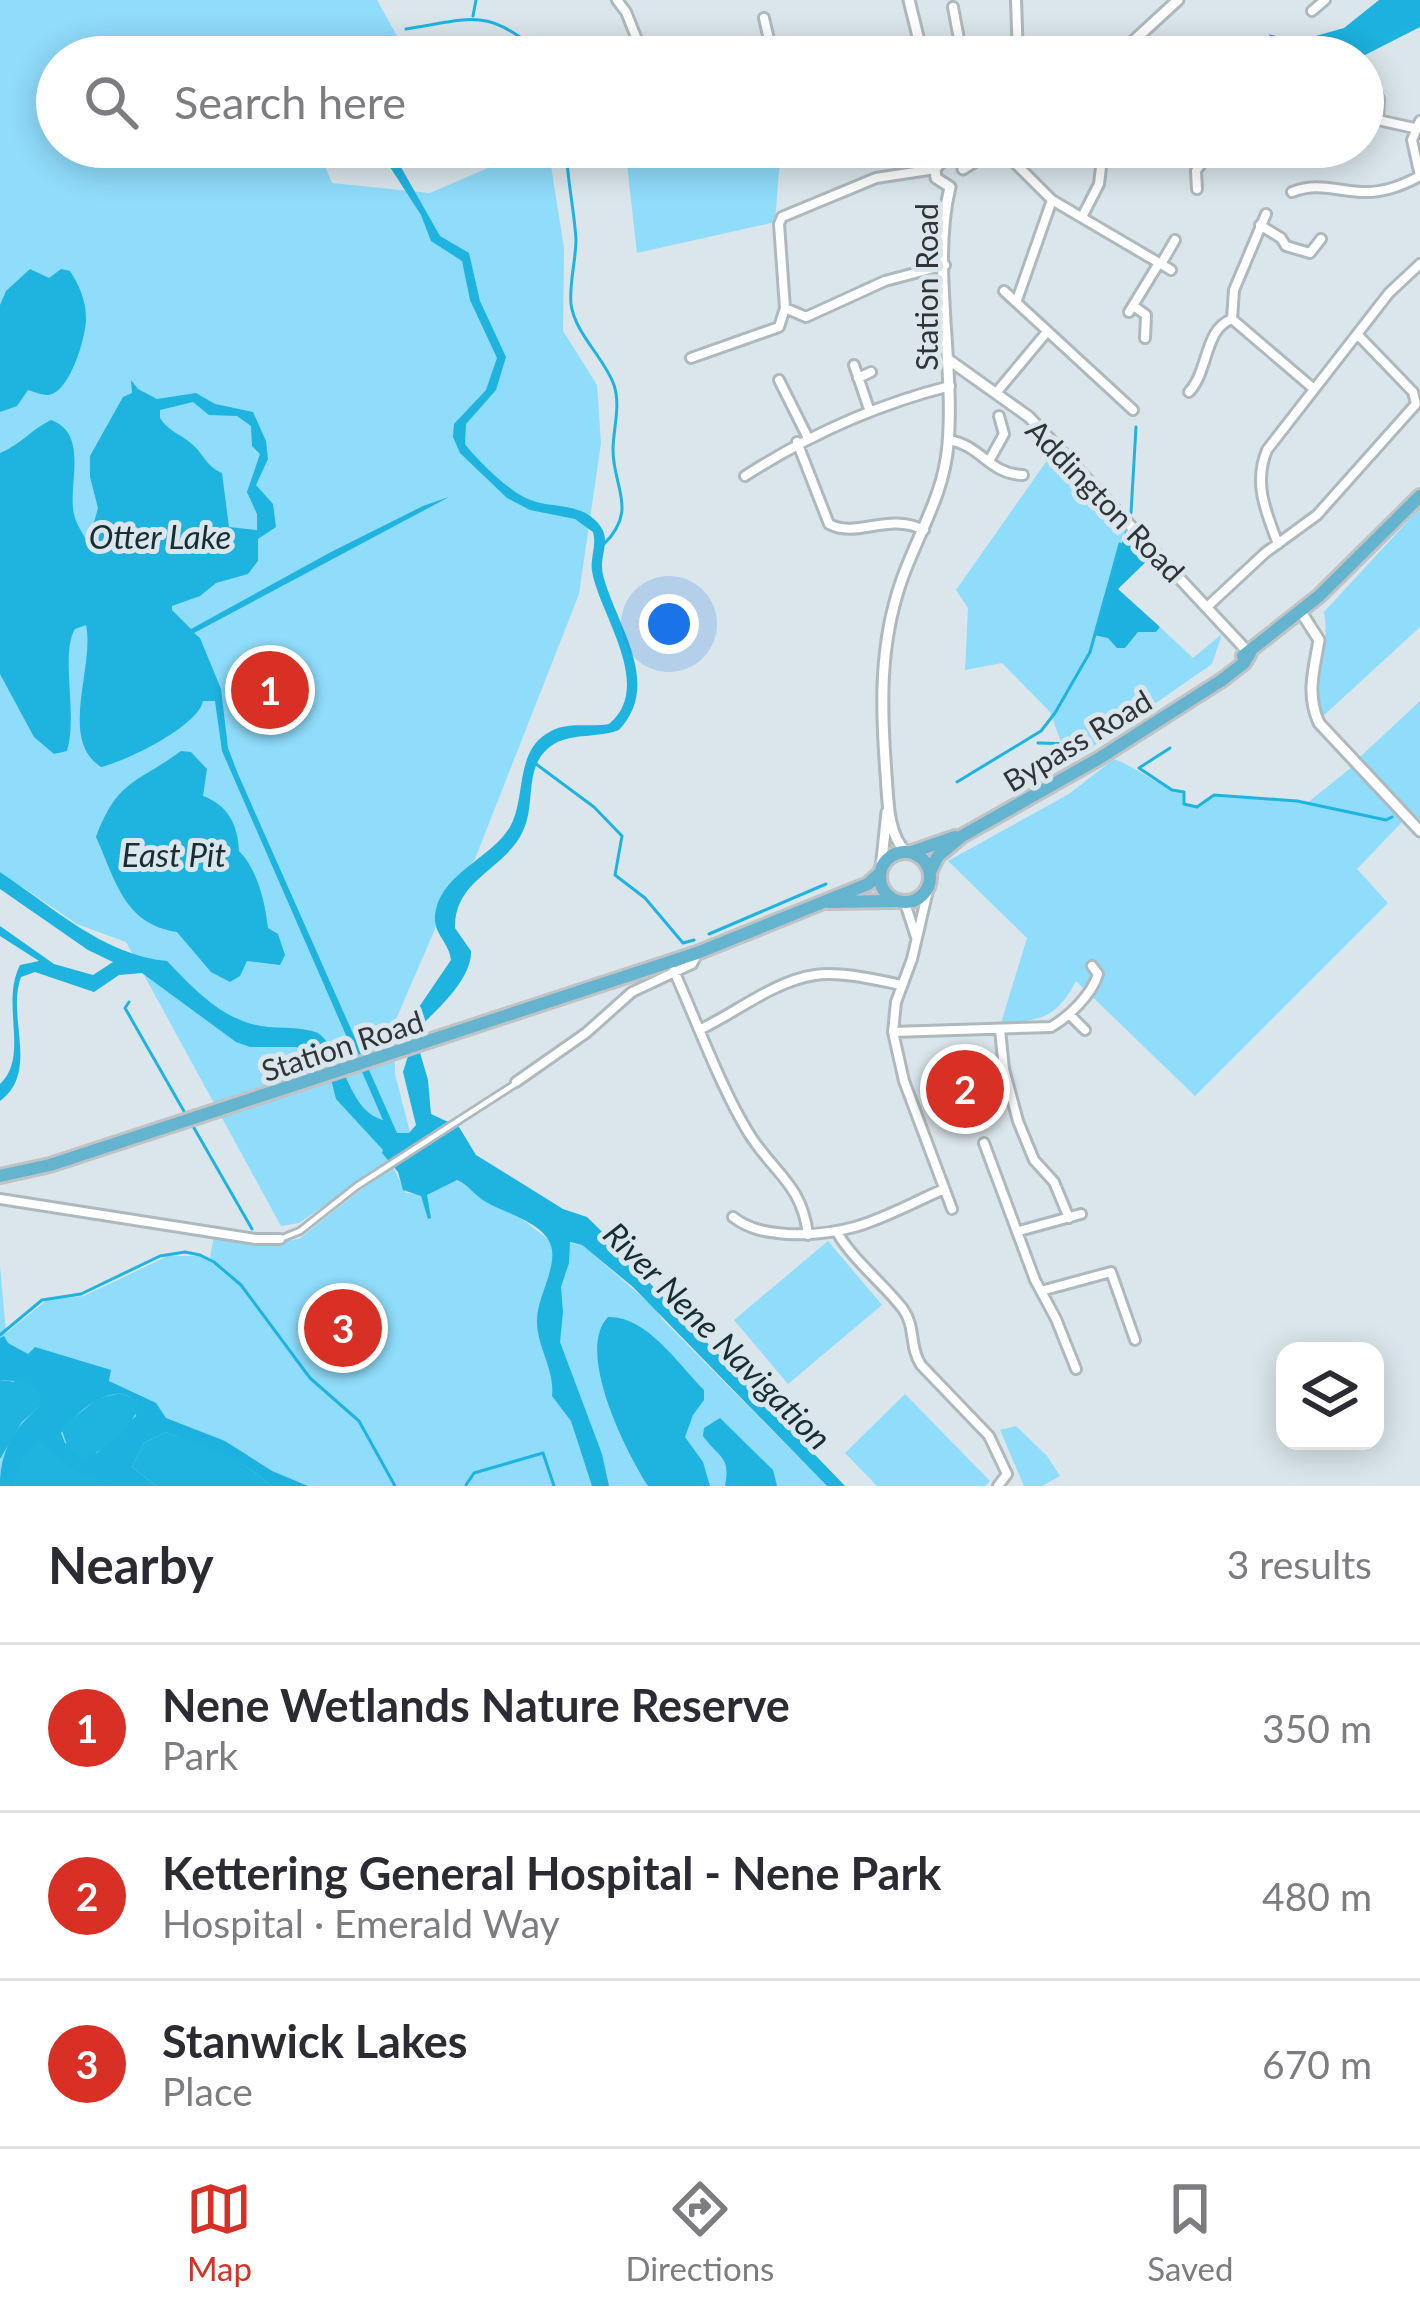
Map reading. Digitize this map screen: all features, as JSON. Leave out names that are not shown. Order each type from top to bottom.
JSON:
[{"type":"highway","name":"Bypass Road","points":[[930,879],[938,856],[962,836],[1098,759],[1244,663],[1354,565],[1420,496]]},
{"type":"highway","name":"Bypass Road","points":[[909,852],[962,836]]},
{"type":"highway","points":[[909,852],[922,858],[930,879],[918,899],[900,902],[884,892],[881,871],[891,856],[909,852]]},
{"type":"highway","name":"Station Road","points":[[0,1176],[50,1165],[697,953],[868,884],[881,871]]},
{"type":"highway","name":"Station Road","points":[[826,902],[900,902]]},
{"type":"main road","points":[[909,0],[918,36]]},
{"type":"main road","points":[[1139,36],[1178,0]]},
{"type":"main road","points":[[939,168],[937,181],[950,187],[959,182],[962,169]]},
{"type":"main road","name":"Station Road","points":[[881,871],[888,806],[883,664],[899,587],[942,487],[949,440],[945,208],[950,187]]},
{"type":"main road","name":"Addington Road","points":[[950,360],[1029,417],[1250,653]]},
{"type":"main road","points":[[1301,612],[1319,640],[1310,686],[1318,723],[1420,831]]},
{"type":"main road","name":"Station Road","points":[[888,806],[898,843],[909,852]]},
{"type":"street","points":[[616,0],[636,36]]},
{"type":"street","points":[[1016,0],[1017,36]]},
{"type":"street","points":[[1312,11],[1325,0]]},
{"type":"street","points":[[952,8],[958,36]]},
{"type":"street","points":[[764,18],[768,36]]},
{"type":"street","points":[[1384,90],[1388,89]]},
{"type":"street","points":[[1299,192],[1318,185],[1387,191],[1420,177],[1412,151],[1417,125],[1384,121]]},
{"type":"street","points":[[692,358],[779,327],[785,308],[782,218],[876,178],[924,168]]},
{"type":"street","points":[[1019,168],[1052,200],[1171,270]]},
{"type":"street","points":[[1082,217],[1099,184],[1101,168]]},
{"type":"street","points":[[1197,168],[1197,189]]},
{"type":"street","points":[[1017,300],[1052,200]]},
{"type":"street","points":[[1232,319],[1234,290],[1266,214]]},
{"type":"street","points":[[1260,226],[1295,251],[1310,253],[1321,239]]},
{"type":"street","points":[[1145,338],[1146,315],[1132,309],[1175,240]]},
{"type":"street","points":[[1278,544],[1261,492],[1267,450],[1389,293],[1420,264]]},
{"type":"street","points":[[785,308],[806,317],[885,281],[945,265]]},
{"type":"street","points":[[1004,291],[1133,410]]},
{"type":"street","points":[[1189,392],[1198,382],[1219,327],[1232,319],[1314,389]]},
{"type":"street","points":[[996,393],[1046,333]]},
{"type":"street","points":[[1208,607],[1317,515],[1416,404],[1413,392],[1357,334]]},
{"type":"street","points":[[854,365],[869,409]]},
{"type":"street","points":[[858,378],[871,372]]},
{"type":"street","points":[[779,380],[808,438]]},
{"type":"street","points":[[745,476],[797,442],[869,409],[950,386]]},
{"type":"street","points":[[989,461],[1004,434],[1000,416]]},
{"type":"street","points":[[949,440],[961,442],[1003,474],[1023,475]]},
{"type":"street","points":[[797,442],[829,524],[840,530],[905,521],[924,530]]},
{"type":"street","points":[[930,879],[893,1032],[904,1082],[952,1209]]},
{"type":"street","points":[[900,902],[916,938]]},
{"type":"street","name":"Station Road","points":[[280,1239],[299,1231],[517,1082],[586,1033],[632,992],[692,964],[697,953]]},
{"type":"street","points":[[893,1032],[1051,1027],[1098,980],[1092,966]]},
{"type":"street","points":[[674,971],[748,1132],[797,1195],[806,1213],[808,1235]]},
{"type":"street","points":[[701,1029],[752,1000],[815,974],[902,986]]},
{"type":"street","points":[[1069,1013],[1085,1030]]},
{"type":"street","points":[[1000,1030],[1004,1069],[1018,1121],[1034,1160],[1054,1182],[1069,1218]]},
{"type":"street","points":[[984,1143],[1076,1369]]},
{"type":"street","points":[[976,1163],[990,1158]]},
{"type":"street","points":[[733,1217],[756,1230],[838,1234],[944,1189]]},
{"type":"street","points":[[0,1199],[280,1239]]},
{"type":"street","points":[[1018,1232],[1081,1214]]},
{"type":"street","points":[[838,1234],[905,1312],[921,1365],[989,1436],[1006,1474],[998,1486]]},
{"type":"street","points":[[1041,1292],[1112,1272],[1135,1340]]},
{"type":"shaded area","points":[[0,0],[377,0],[397,36],[36,36],[36,168],[326,168],[332,183],[430,193],[488,168],[551,168],[564,248],[563,331],[597,385],[601,443],[579,594],[475,859],[436,908],[435,929],[394,1024],[395,1074],[413,1144],[299,1223],[281,1226],[126,942],[77,924],[0,872]]},
{"type":"shaded area","points":[[1379,0],[1420,0],[1420,27],[1384,45],[1384,36],[1316,36],[1344,28]]},
{"type":"shaded area","points":[[627,168],[779,168],[775,222],[637,253]]},
{"type":"shaded area","points":[[1053,452],[1126,528],[1104,600],[1107,636],[1125,648],[1138,632],[1156,632],[1160,627],[1193,658],[1222,634],[1212,664],[1069,763],[1050,712],[1002,663],[965,670],[968,608],[956,590]]},
{"type":"shaded area","points":[[1420,508],[1420,627],[1322,717],[1324,612]]},
{"type":"shaded area","points":[[1126,528],[1153,555],[1118,589],[1160,627],[1156,632],[1138,632],[1125,648],[1117,648],[1108,638],[1094,635]]},
{"type":"shaded area","points":[[1420,701],[1420,820],[1360,757]]},
{"type":"shaded area","points":[[1114,759],[1184,792],[1185,804],[1196,807],[1214,795],[1307,803],[1351,768],[1404,820],[1357,869],[1388,903],[1195,1096],[1076,981],[1047,1015],[1001,1023],[1027,938],[948,861],[1069,794]]},
{"type":"shaded area","points":[[392,1165],[406,1193],[427,1195],[456,1180],[513,1212],[549,1240],[582,1245],[656,1309],[827,1486],[0,1486],[0,1265],[6,1333],[47,1300],[84,1296],[168,1256],[202,1256],[227,1270],[210,1258],[214,1236],[266,1244],[299,1239]]},
{"type":"shaded area","points":[[828,1241],[882,1305],[788,1384],[734,1320]]},
{"type":"shaded area","points":[[4,1336],[28,1354],[35,1347],[111,1370],[109,1381],[156,1403],[166,1418],[225,1441],[272,1471],[308,1486],[272,1486],[243,1464],[166,1432],[144,1443],[132,1467],[156,1486],[0,1486],[10,1442],[39,1407],[14,1381],[0,1380],[0,1338]],"holes":[[[110,1395],[131,1397],[136,1416],[97,1453],[65,1443],[61,1433],[87,1407]]]},
{"type":"shaded area","points":[[905,1394],[990,1481],[985,1486],[877,1486],[845,1453]]},
{"type":"shaded area","points":[[1016,1426],[1060,1476],[1042,1486],[1024,1486],[1000,1430]]},
{"type":"water","name":"Otter Lake","points":[[391,168],[401,168],[440,236],[469,253],[480,301],[506,357],[496,390],[466,424],[465,444],[521,495],[582,511],[602,529],[603,575],[632,654],[637,693],[619,730],[561,741],[544,752],[534,773],[523,831],[463,898],[455,928],[471,951],[470,962],[450,995],[414,1032],[428,1080],[431,1114],[459,1127],[476,1155],[563,1209],[587,1217],[634,1259],[643,1276],[845,1486],[827,1486],[633,1287],[582,1245],[570,1242],[561,1287],[560,1342],[602,1454],[609,1486],[592,1486],[571,1421],[552,1396],[538,1333],[537,1314],[552,1259],[543,1233],[457,1180],[427,1195],[428,1219],[421,1196],[403,1190],[398,1172],[336,1099],[330,1075],[311,1053],[296,1047],[250,1047],[236,1042],[142,973],[119,975],[94,992],[35,972],[21,977],[18,1075],[0,1101],[0,1084],[13,1059],[15,980],[20,965],[39,961],[0,936],[0,926],[54,964],[93,975],[113,962],[0,889],[0,872],[100,939],[167,961],[233,1017],[261,1026],[318,1033],[362,1105],[383,1120],[222,751],[215,701],[203,701],[189,721],[160,741],[101,767],[88,755],[80,721],[86,625],[75,629],[71,640],[67,751],[54,754],[34,737],[0,674],[0,453],[51,420],[62,426],[73,446],[74,513],[88,544],[98,508],[90,456],[123,397],[132,393],[131,380],[157,399],[196,393],[215,404],[253,412],[266,441],[268,459],[256,485],[273,504],[276,527],[258,539],[258,561],[248,574],[216,583],[200,596],[172,606],[191,629],[331,552],[449,497],[194,633],[221,689],[228,748],[238,774],[397,1133],[409,1133],[416,1125],[403,1072],[408,1056],[402,1032],[451,960],[436,924],[441,896],[510,827],[525,765],[536,743],[561,727],[609,724],[622,708],[627,690],[620,649],[592,571],[593,532],[575,519],[530,510],[507,498],[460,453],[453,437],[454,424],[486,390],[497,358],[470,300],[462,261],[431,241],[421,215]],"holes":[[[193,402],[209,415],[237,416],[251,426],[252,446],[260,454],[247,492],[257,514],[257,530],[229,527],[222,473],[167,427],[160,410]]]},
{"type":"water","points":[[30,269],[49,278],[61,269],[70,271],[85,305],[83,338],[70,375],[56,392],[45,395],[28,390],[17,406],[0,412],[0,305],[6,291]]},
{"type":"water","name":"East Pit","points":[[181,751],[191,752],[207,769],[203,796],[230,817],[239,851],[260,887],[268,928],[278,934],[285,955],[280,965],[247,961],[240,976],[230,982],[211,972],[177,932],[133,910],[96,837],[121,793]]},
{"type":"water","points":[[608,1317],[636,1324],[649,1333],[704,1390],[704,1400],[685,1437],[703,1462],[710,1486],[648,1486],[617,1427],[600,1376],[599,1333]]},
{"type":"water","points":[[0,1380],[31,1384],[41,1396],[39,1407],[22,1422],[0,1459]]},
{"type":"water","points":[[120,1393],[139,1405],[130,1422],[107,1446],[81,1458],[68,1448],[61,1428],[97,1399]]},
{"type":"water","points":[[720,1418],[773,1470],[777,1486],[725,1486],[725,1463],[703,1436],[704,1428]]},
{"type":"water","points":[[166,1432],[238,1460],[272,1486],[156,1486],[132,1467],[144,1443]]},
{"type":"water","points":[[40,1443],[77,1472],[108,1486],[12,1486],[26,1451]]},
{"type":"waterway","points":[[473,16],[476,0]]},
{"type":"waterway","points":[[406,29],[481,20],[517,36]]},
{"type":"waterway","points":[[1384,41],[1420,23]]},
{"type":"waterway","points":[[568,168],[576,239],[571,304],[578,325],[614,385],[617,401],[613,450],[622,510],[603,545]]},
{"type":"waterway","points":[[1131,513],[1136,427]]},
{"type":"waterway","points":[[957,782],[1041,731],[1055,713],[1090,652],[1120,544]]},
{"type":"waterway","points":[[1038,743],[1074,744]]},
{"type":"waterway","points":[[1170,748],[1139,768],[1172,790],[1184,792],[1184,804],[1197,807],[1214,795],[1297,801],[1386,820],[1392,817]]},
{"type":"waterway","points":[[536,764],[594,807],[622,836],[615,875],[645,898],[683,943],[694,940]]},
{"type":"waterway","points":[[709,934],[826,884]]},
{"type":"waterway","points":[[129,1002],[125,1008],[185,1113]]},
{"type":"waterway","points":[[190,1121],[252,1229]]},
{"type":"waterway","points":[[0,1335],[42,1300],[81,1294],[160,1256],[200,1255],[241,1285],[310,1378],[359,1421],[395,1486]]},
{"type":"waterway","points":[[466,1485],[474,1473],[543,1453],[554,1486]]},
{"type":"place","name":"Nene Wetlands Nature Reserve","points":[[270,690]]},
{"type":"place","name":"Kettering General Hospital - Nene Park","points":[[965,1089]]},
{"type":"place","name":"Stanwick Lakes","points":[[343,1328]]},
{"type":"water label","name":"River Nene Navigation","points":[[718,1335]]}]
